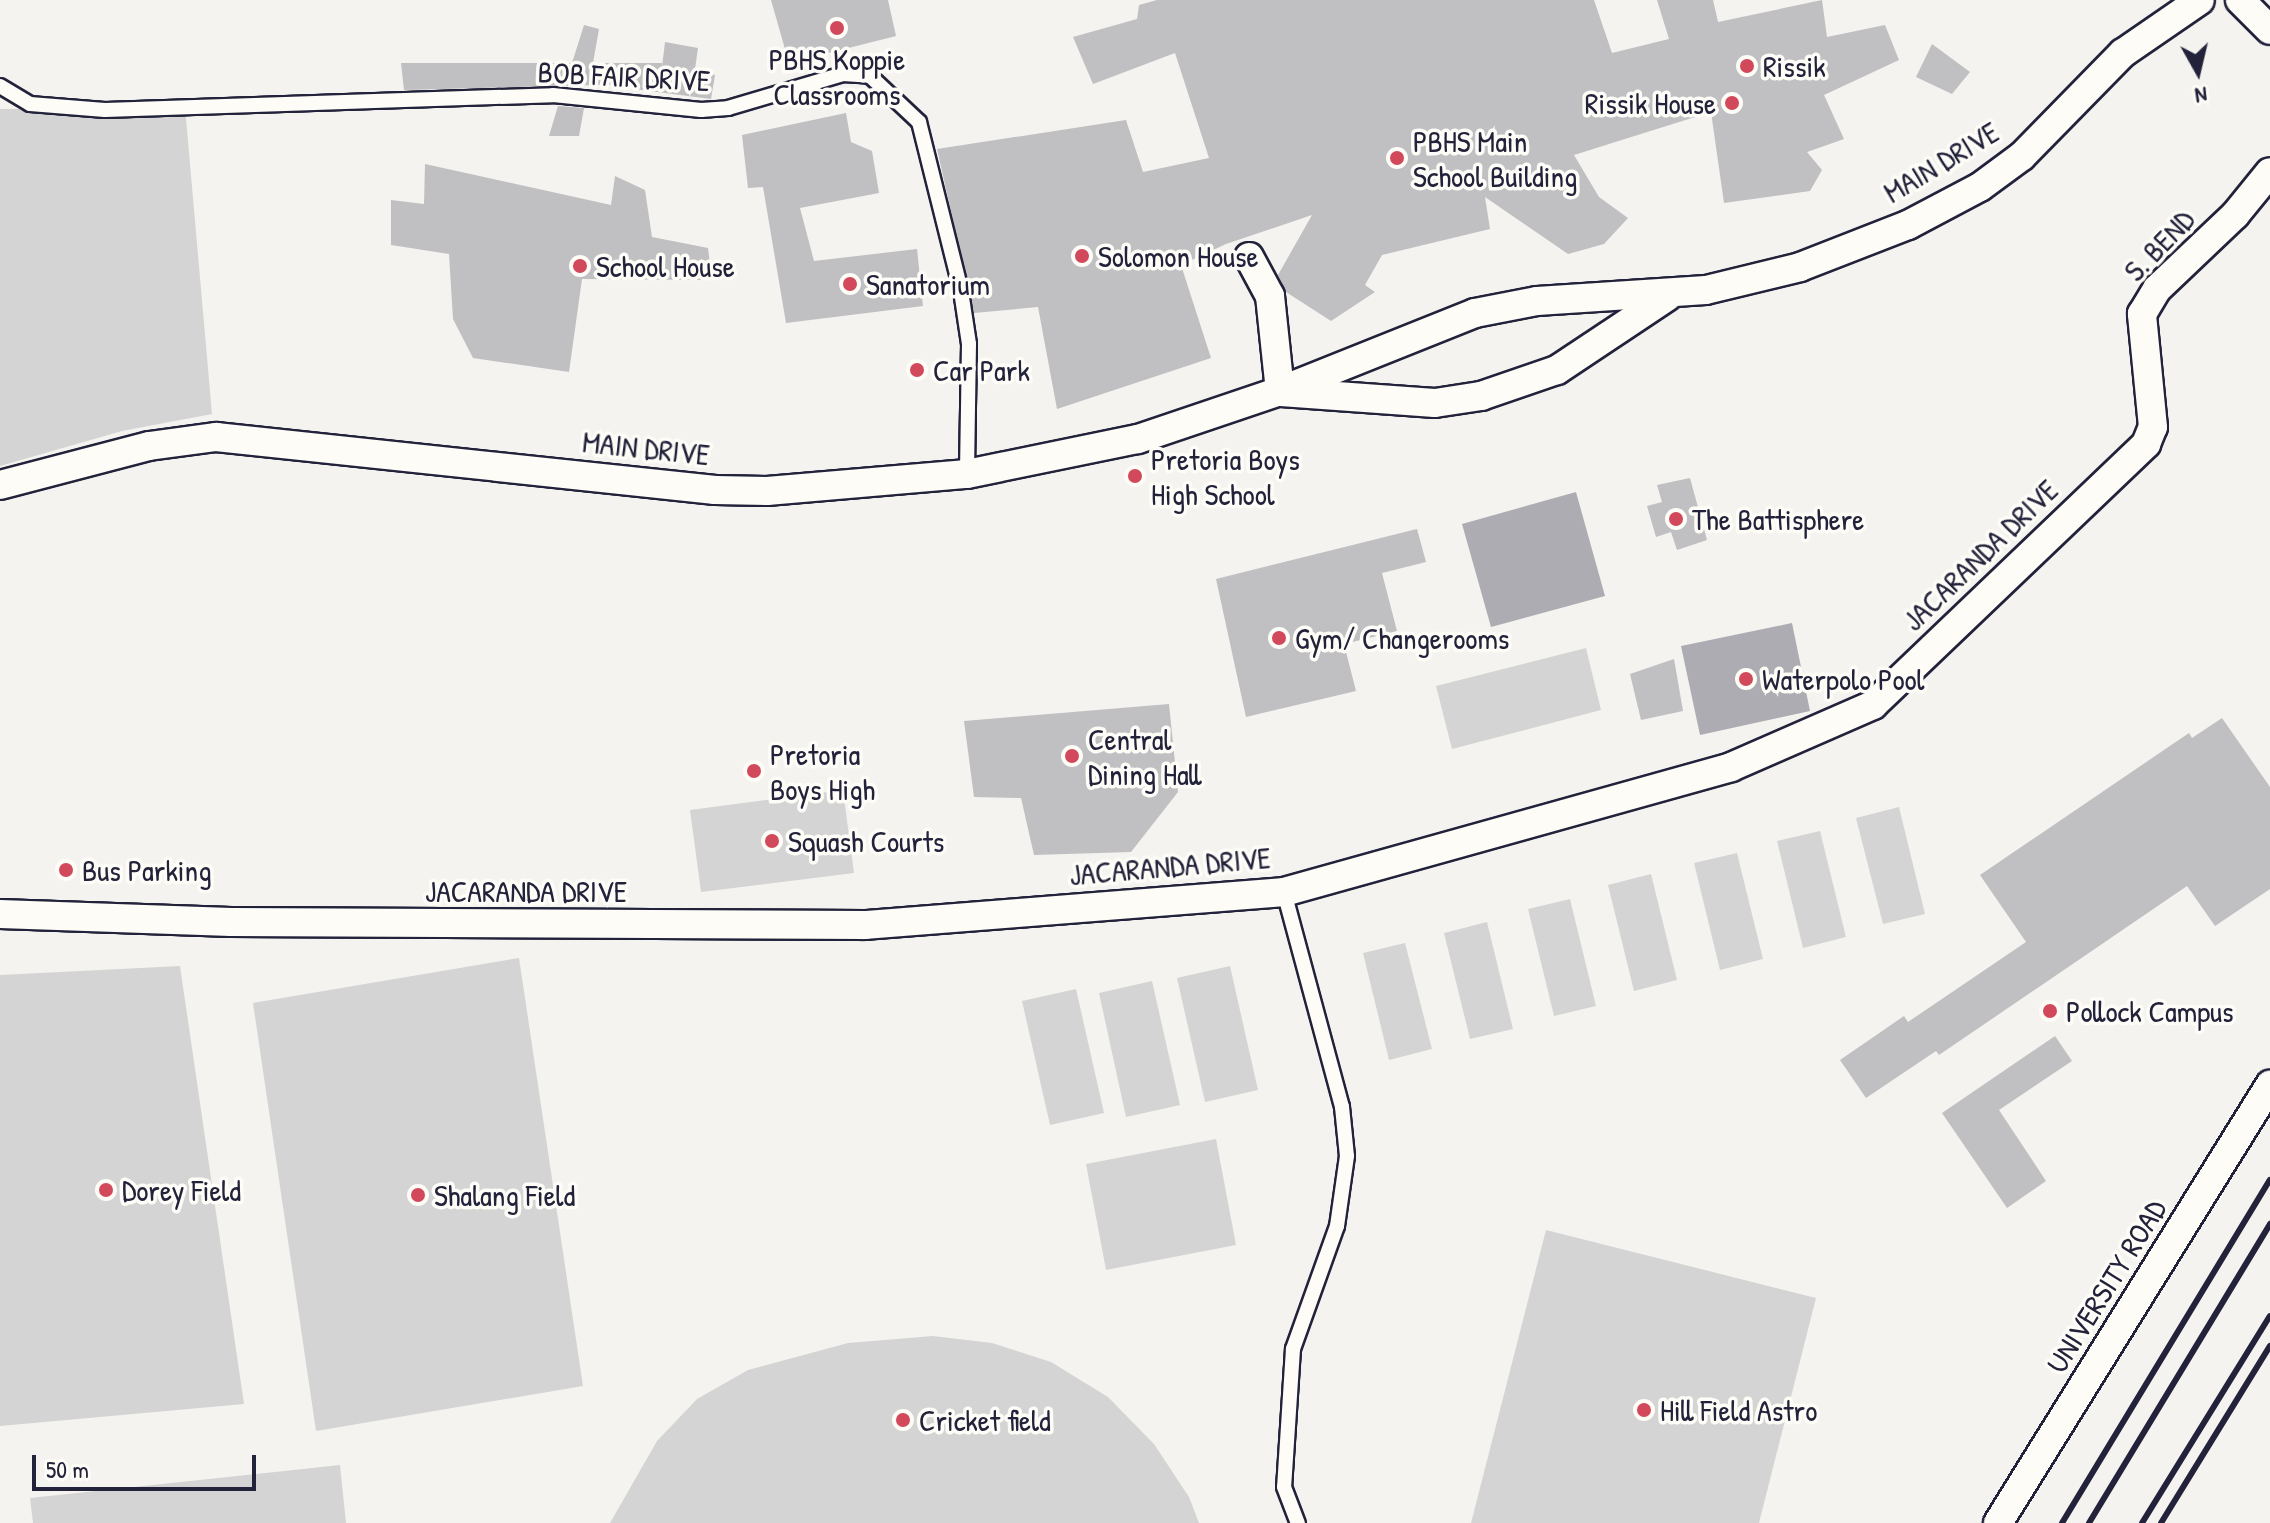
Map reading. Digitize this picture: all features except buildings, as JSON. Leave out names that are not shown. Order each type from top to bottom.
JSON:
[{"type":"street","name":"MAIN DRIVE","points":[[0,485],[149,446],[216,437],[715,490],[767,491],[967,474],[1138,439],[1280,391],[1475,313],[1537,301],[1669,296],[1800,267],[1908,225],[1980,187],[2022,156],[2123,53],[2200,0]]},
{"type":"street","points":[[2240,0],[2270,30]]},
{"type":"street","name":"S. BEND","points":[[2148,381],[2140,327],[2148,301],[2235,215],[2270,172]]},
{"type":"street","points":[[1249,257],[1270,296],[1280,391]]},
{"type":"street","name":"MAIN DRIVE","points":[[1280,391],[1435,403],[1481,396],[1557,370],[1669,296]]},
{"type":"street","name":"JACARANDA DRIVE","points":[[0,914],[231,922],[865,925],[1284,892],[1731,767],[1866,710],[2146,444],[2153,427],[2148,381]]},
{"type":"street","name":"UNIVERSITY ROAD","points":[[1998,1523],[2270,1085]]},
{"type":"lane","name":"BOB FAIR DRIVE","points":[[0,86],[30,104],[105,110],[553,95],[701,110],[728,108],[843,74],[870,76],[919,122],[961,291],[969,344],[967,474]]},
{"type":"lane","points":[[1284,892],[1342,1107],[1347,1156],[1337,1226],[1293,1349],[1284,1487],[1298,1523]]},
{"type":"shaded area","points":[[185,107],[212,414],[122,431],[0,466],[0,109]]},
{"type":"shaded area","points":[[1576,492],[1605,596],[1491,627],[1462,524]]},
{"type":"shaded area","name":"Waterpolo Pool","points":[[1792,623],[1810,711],[1700,735],[1681,646]]},
{"type":"shaded area","points":[[1586,648],[1601,710],[1452,749],[1436,686]]},
{"type":"shaded area","name":"Squash Courts","points":[[843,790],[854,873],[701,892],[690,810]]},
{"type":"shaded area","points":[[1899,807],[1925,914],[1883,924],[1856,818]]},
{"type":"shaded area","points":[[1820,831],[1846,937],[1803,948],[1777,841]]},
{"type":"shaded area","points":[[1737,853],[1763,959],[1720,970],[1694,863]]},
{"type":"shaded area","points":[[1651,874],[1677,980],[1634,991],[1608,885]]},
{"type":"shaded area","points":[[1570,899],[1596,1006],[1554,1016],[1528,909]]},
{"type":"shaded area","points":[[1487,922],[1513,1029],[1470,1039],[1444,933]]},
{"type":"shaded area","points":[[1405,943],[1432,1049],[1389,1060],[1363,953]]},
{"type":"shaded area","name":"Shalang Field","points":[[519,958],[583,1386],[316,1431],[253,1003]]},
{"type":"shaded area","name":"Dorey Field","points":[[180,966],[244,1404],[0,1426],[0,975]]},
{"type":"shaded area","points":[[1230,966],[1258,1090],[1205,1102],[1177,978]]},
{"type":"shaded area","points":[[1152,981],[1180,1105],[1126,1117],[1099,993]]},
{"type":"shaded area","points":[[1076,989],[1104,1113],[1050,1125],[1022,1001]]},
{"type":"shaded area","points":[[1216,1139],[1236,1245],[1106,1270],[1086,1164]]},
{"type":"shaded area","name":"Hill Field Astro","points":[[1546,1230],[1816,1298],[1759,1523],[1471,1523]]},
{"type":"shaded area","name":"Cricket field","points":[[933,1336],[992,1343],[1051,1362],[1108,1397],[1154,1444],[1189,1497],[1199,1523],[610,1523],[657,1441],[697,1399],[748,1370],[848,1343]]},
{"type":"shaded area","points":[[340,1465],[346,1523],[33,1523],[30,1498]]},
{"type":"railway","points":[[2062,1523],[2270,1180]]},
{"type":"railway","points":[[2089,1523],[2270,1224]]},
{"type":"railway","points":[[2142,1523],[2270,1316]]},
{"type":"railway","points":[[2161,1523],[2270,1346]]},
{"type":"place","name":"PBHS Koppie Classrooms","points":[[837,28]]},
{"type":"place","name":"Rissik","points":[[1747,66]]},
{"type":"place","name":"Rissik House","points":[[1732,103]]},
{"type":"place","name":"PBHS Main School Building","points":[[1397,158]]},
{"type":"place","name":"Solomon House","points":[[1082,256]]},
{"type":"place","name":"School House","points":[[580,266]]},
{"type":"place","name":"Sanatorium","points":[[850,284]]},
{"type":"place","name":"Car Park","points":[[917,370]]},
{"type":"place","name":"Pretoria Boys High School","points":[[1135,476]]},
{"type":"place","name":"The Battisphere","points":[[1676,519]]},
{"type":"place","name":"Gym/ Changerooms","points":[[1279,638]]},
{"type":"place","name":"Waterpolo Pool","points":[[1746,679]]},
{"type":"place","name":"Central Dining Hall","points":[[1072,756]]},
{"type":"place","name":"Pretoria Boys High","points":[[754,771]]},
{"type":"place","name":"Squash Courts","points":[[772,841]]},
{"type":"place","name":"Bus Parking","points":[[66,870]]},
{"type":"place","name":"Pollock Campus","points":[[2050,1011]]},
{"type":"place","name":"Dorey Field","points":[[106,1190]]},
{"type":"place","name":"Shalang Field","points":[[418,1195]]},
{"type":"place","name":"Hill Field Astro","points":[[1644,1410]]},
{"type":"place","name":"Cricket field","points":[[903,1420]]}]
